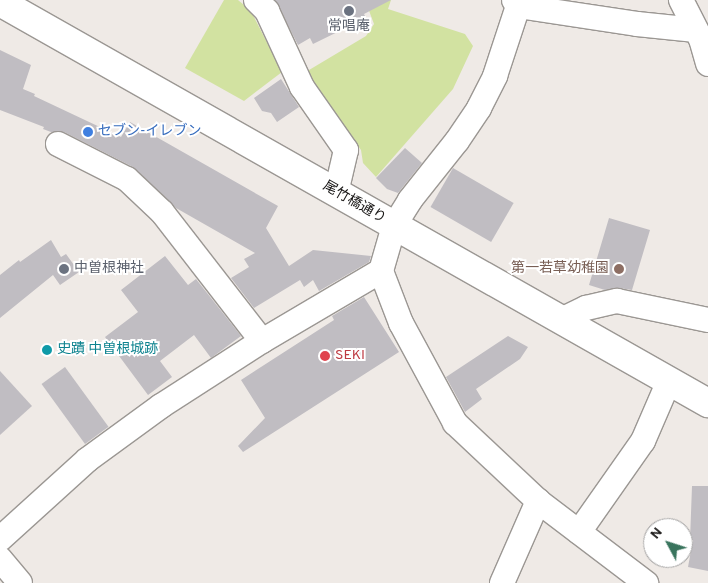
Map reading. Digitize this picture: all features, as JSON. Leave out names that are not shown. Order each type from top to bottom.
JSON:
[{"type":"main road","name":"尾竹橋通り","points":[[0,2],[708,402]]},
{"type":"street","points":[[256,0],[267,11],[302,87],[346,150],[336,193]]},
{"type":"street","points":[[680,0],[696,30],[708,64]]},
{"type":"street","points":[[646,583],[538,501],[455,423],[401,323],[381,271],[394,226],[410,200],[457,141],[479,108],[495,76],[516,3],[637,24],[696,30]]},
{"type":"street","points":[[58,144],[127,179],[162,212],[262,341]]},
{"type":"street","points":[[0,540],[87,460],[161,406],[262,341],[381,271]]},
{"type":"street","points":[[561,320],[586,308],[617,301],[708,320]]},
{"type":"street","points":[[580,532],[643,441],[669,381]]},
{"type":"street","points":[[502,583],[538,501]]},
{"type":"street","points":[[0,559],[20,583]]},
{"type":"green space","points":[[224,0],[238,0],[251,11],[282,72],[244,101],[185,68]]},
{"type":"green space","points":[[365,0],[391,0],[388,9],[465,34],[473,46],[453,89],[376,177],[363,163],[361,150],[304,73],[366,36],[374,24]]},
{"type":"building","points":[[275,0],[391,0],[364,14],[366,18],[313,44],[310,38],[298,45]]},
{"type":"building","points":[[0,50],[31,65],[23,89],[35,94],[34,96],[121,137],[130,122],[278,206],[266,228],[289,266],[313,250],[371,256],[369,262],[319,291],[313,280],[304,287],[300,280],[254,308],[231,278],[249,267],[244,259],[255,253],[176,208],[133,167],[64,132],[51,132],[43,129],[44,127],[0,110]]},
{"type":"building","points":[[281,79],[299,107],[277,122],[271,113],[262,111],[254,98]]},
{"type":"building","points":[[405,148],[422,163],[398,193],[387,189],[376,178]]},
{"type":"building","points":[[453,168],[514,203],[491,242],[430,207]]},
{"type":"building","points":[[609,218],[650,230],[632,290],[619,288],[605,290],[589,285]]},
{"type":"building","points":[[51,240],[61,257],[66,254],[79,272],[60,285],[53,275],[0,318],[0,275],[19,260],[20,262]]},
{"type":"building","points":[[165,256],[188,285],[196,279],[241,336],[211,358],[194,335],[160,361],[172,377],[148,395],[105,337],[138,312],[121,290]]},
{"type":"building","points":[[364,297],[399,352],[243,452],[238,446],[265,418],[241,380],[334,320],[332,316]]},
{"type":"building","points":[[508,336],[528,347],[520,359],[476,389],[482,399],[465,412],[446,377]]},
{"type":"building","points":[[65,367],[108,427],[85,444],[42,384]]},
{"type":"building","points":[[0,371],[32,406],[0,435]]},
{"type":"building","points":[[692,486],[708,486],[708,571],[693,568],[693,518],[691,518]]},
{"type":"place","name":"常唱庵","points":[[349,11]]},
{"type":"place","name":"セブン-イレブン","points":[[88,132]]},
{"type":"place","name":"中曽根神社","points":[[64,269]]},
{"type":"place","name":"第一若草幼稚園","points":[[619,269]]},
{"type":"place","name":"史蹟 中曽根城跡","points":[[47,350]]},
{"type":"place","name":"SEKI","points":[[325,356]]}]
